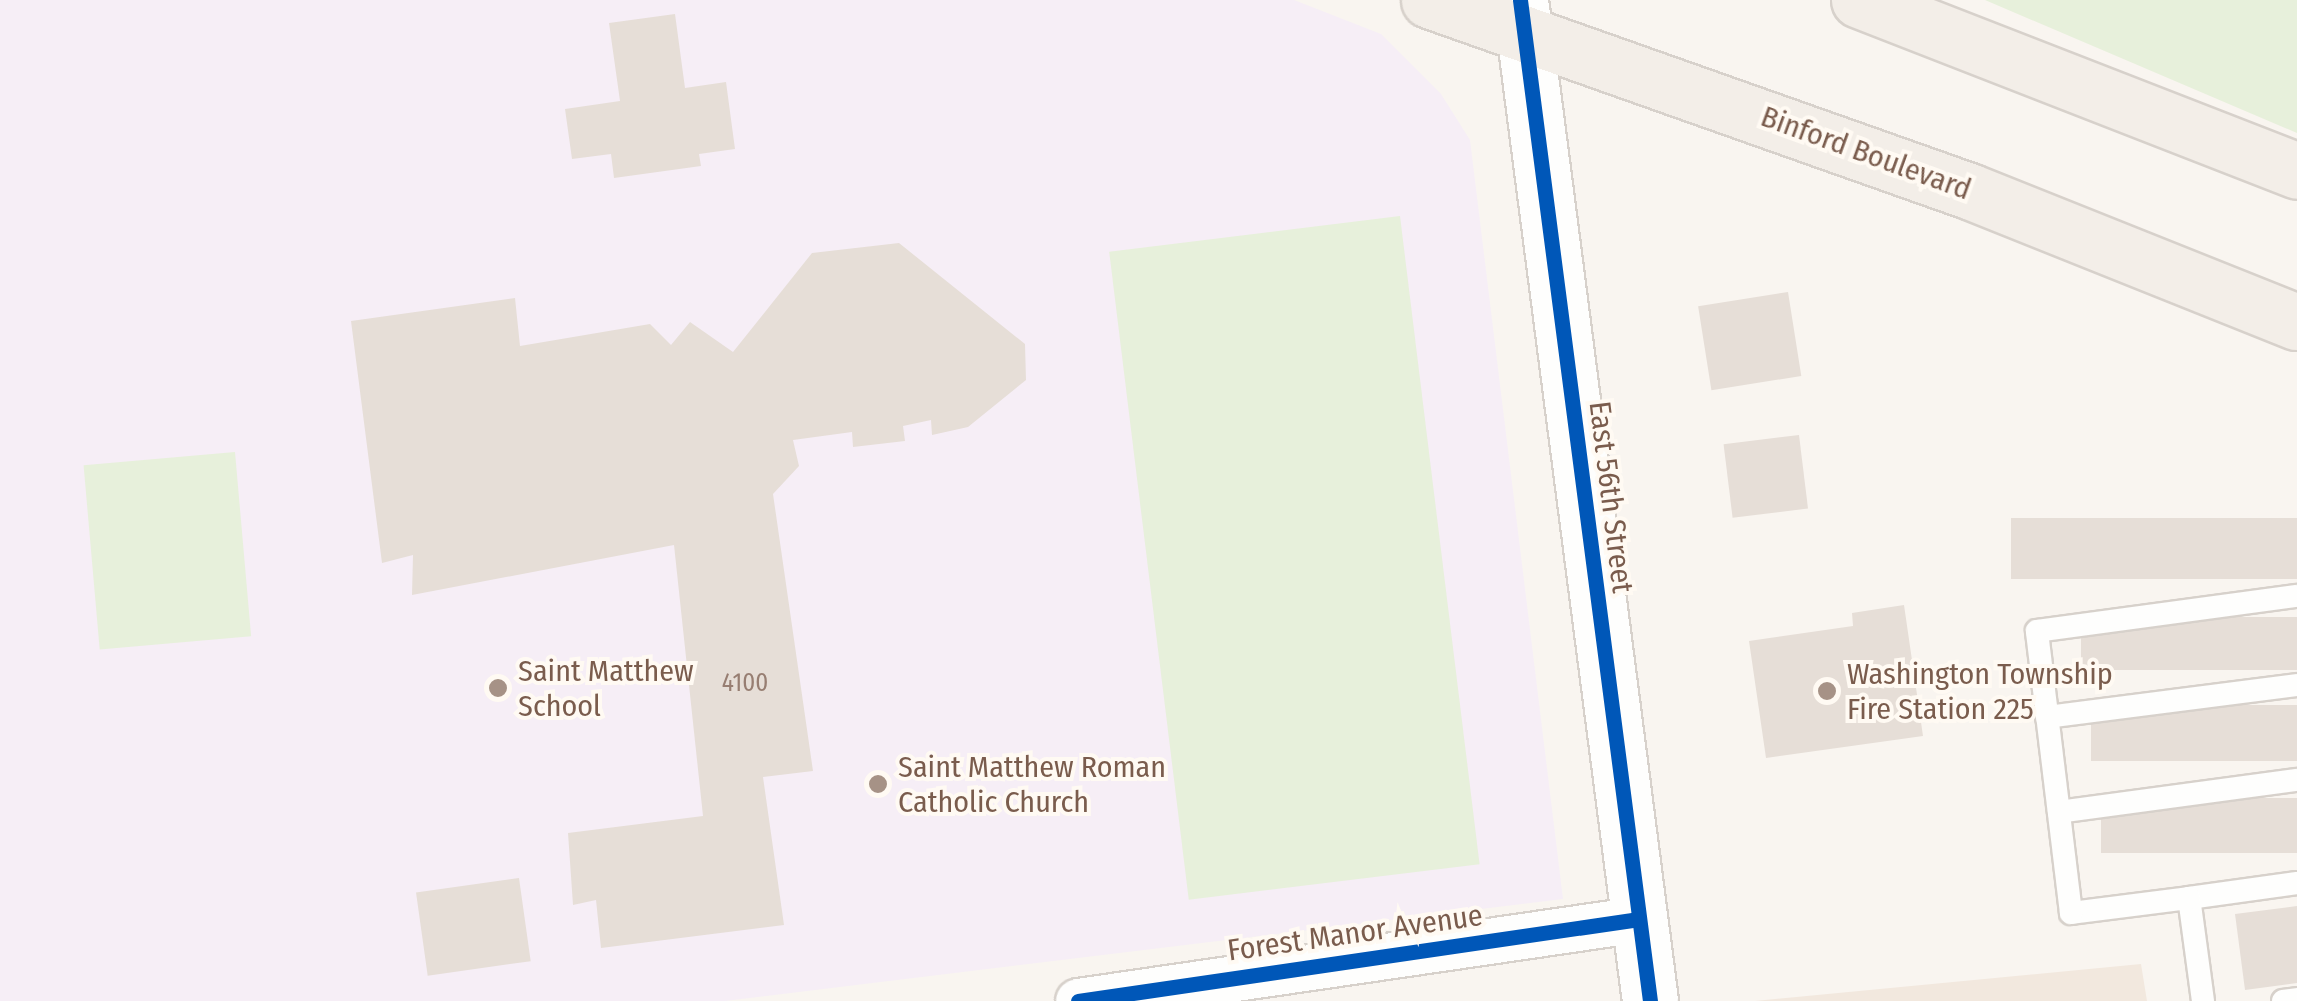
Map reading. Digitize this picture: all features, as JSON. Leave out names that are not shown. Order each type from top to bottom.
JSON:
[{"type":"main road","name":"Binford Boulevard","points":[[1430,0],[1522,17],[2297,322]]},
{"type":"main road","points":[[1859,0],[2297,171]]},
{"type":"street","name":"East 56th Street","points":[[1522,17],[1650,1001]]},
{"type":"street","name":"Forest Manor Avenue","points":[[1078,1001],[1639,919]]},
{"type":"lane","points":[[2297,596],[2037,631],[2070,914],[2297,883]]},
{"type":"lane","points":[[2047,717],[2297,685]]},
{"type":"lane","points":[[2059,812],[2297,780]]},
{"type":"lane","points":[[2189,898],[2204,1001]]},
{"type":"lane","points":[[2283,1001],[2297,999]]},
{"type":"shaded area","points":[[0,0],[1294,0],[1381,34],[1441,94],[1470,140],[1563,899],[725,1001],[0,1001]]},
{"type":"shaded area","points":[[2141,964],[2147,1001],[1755,1001]]},
{"type":"green space","points":[[1985,0],[2297,0],[2297,133]]},
{"type":"green space","points":[[1400,216],[1480,864],[1189,900],[1109,252]]},
{"type":"green space","points":[[235,452],[251,636],[100,650],[84,465]]},
{"type":"building","points":[[675,14],[685,88],[726,82],[735,149],[699,154],[701,166],[614,178],[611,154],[572,159],[565,109],[620,101],[609,23]]},
{"type":"building","points":[[899,243],[1025,344],[1026,380],[968,427],[932,435],[931,420],[903,426],[905,441],[853,447],[852,432],[793,440],[799,466],[773,494],[813,771],[763,777],[784,925],[601,948],[596,900],[573,905],[568,833],[703,816],[674,545],[412,595],[413,555],[382,563],[351,321],[515,298],[520,346],[650,324],[671,345],[690,322],[733,352],[812,253]]},
{"type":"building","points":[[1788,292],[1801,376],[1711,390],[1698,306]]},
{"type":"building","points":[[1799,435],[1808,508],[1733,518],[1724,444]]},
{"type":"building","points":[[2011,518],[2297,518],[2297,579],[2011,579]]},
{"type":"building","points":[[1904,605],[1923,736],[1766,758],[1749,641],[1853,626],[1852,613]]},
{"type":"building","points":[[2081,617],[2297,617],[2297,670],[2081,670]]},
{"type":"building","points":[[2091,705],[2297,705],[2297,761],[2091,761]]},
{"type":"building","points":[[2101,798],[2297,798],[2297,853],[2101,853]]},
{"type":"building","points":[[519,878],[531,961],[428,976],[416,892]]},
{"type":"building","points":[[2297,906],[2297,983],[2245,990],[2235,914]]},
{"type":"cycle path","points":[[1520,0],[1650,1001]]},
{"type":"cycle path","points":[[1078,1001],[1639,919]]},
{"type":"place","name":"Saint Matthew School","points":[[498,688]]},
{"type":"place","name":"Washington Township Fire Station 225","points":[[1827,691]]},
{"type":"place","name":"Saint Matthew Roman Catholic Church","points":[[878,784]]}]
